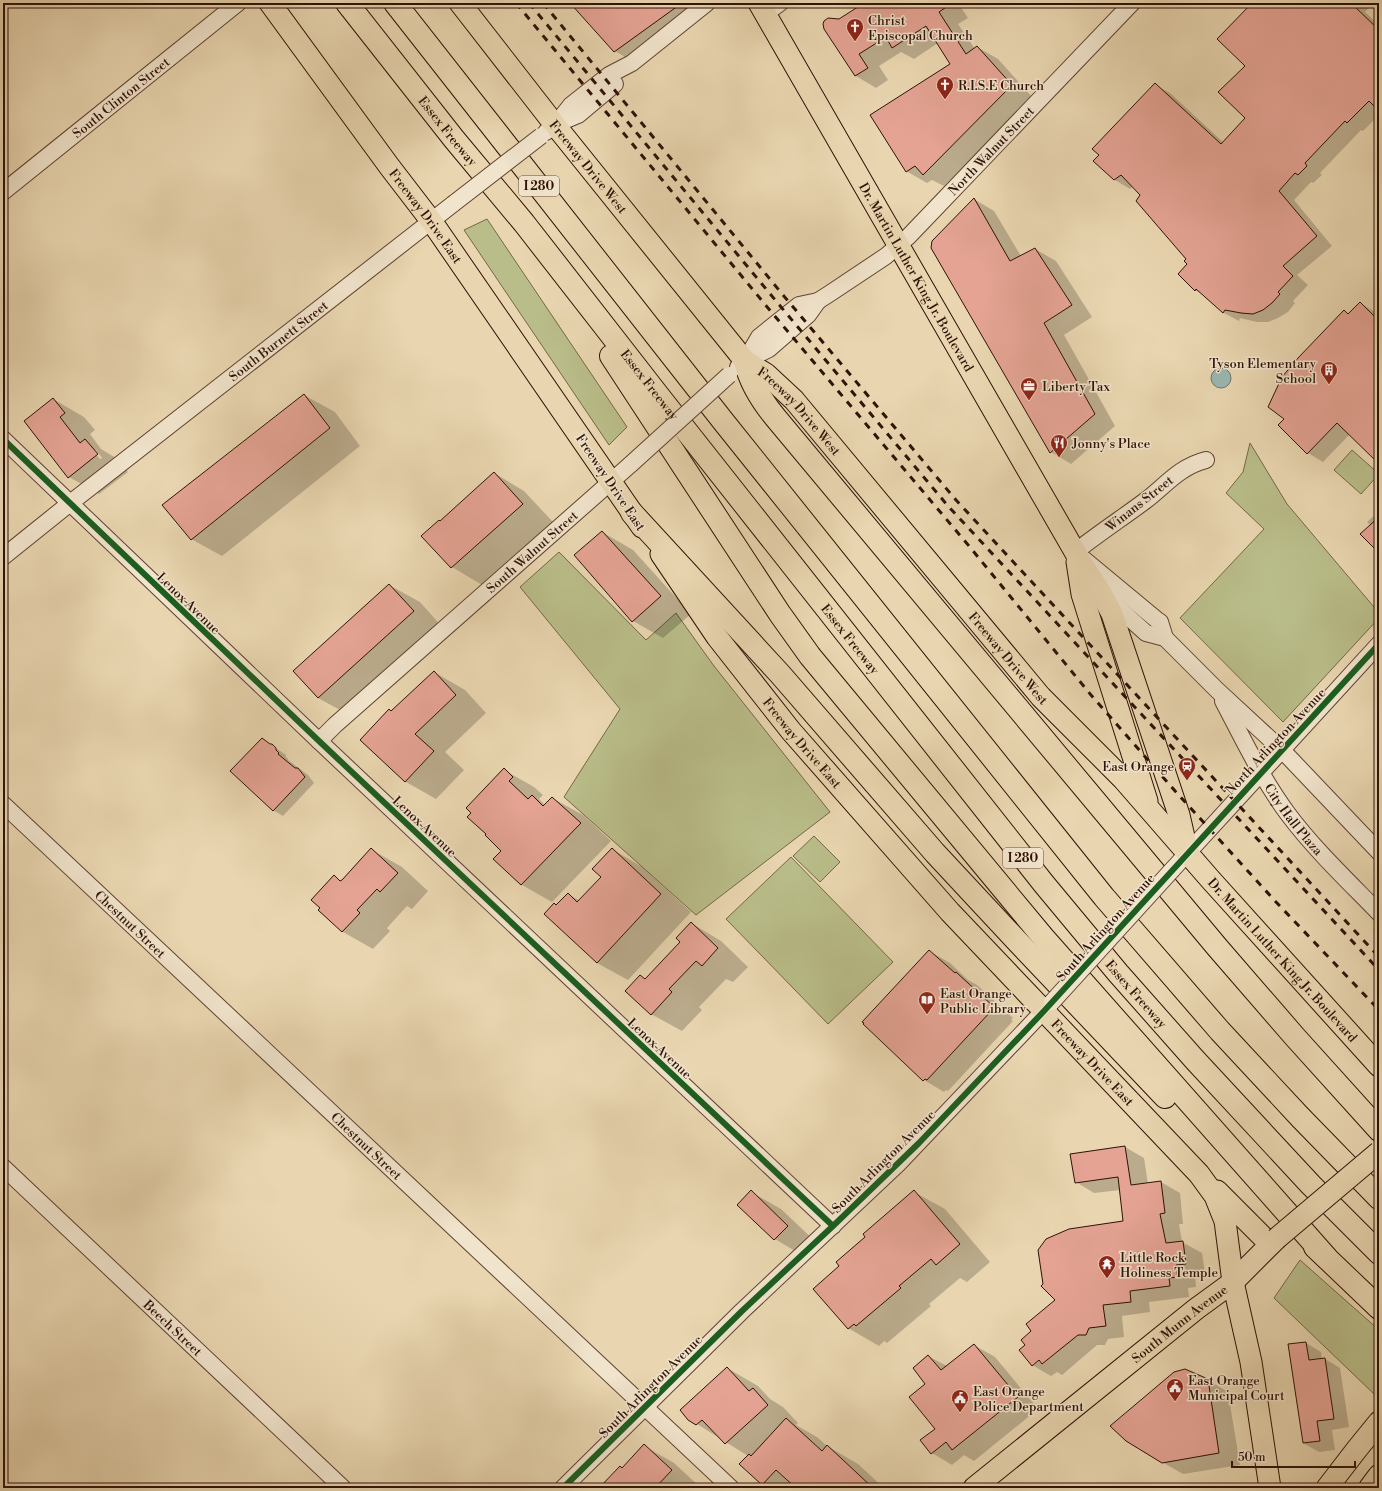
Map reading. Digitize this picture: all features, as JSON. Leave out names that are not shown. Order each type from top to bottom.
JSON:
[{"type":"highway","name":"Essex Freeway","points":[[348,3],[454,139],[524,224],[1081,929],[1157,1017],[1235,1103],[1311,1184],[1379,1253]]},
{"type":"highway","name":"I 280","points":[[395,3],[718,416],[1104,897],[1225,1036],[1300,1117],[1379,1198]]},
{"type":"highway","points":[[524,224],[775,607],[810,656],[1043,937],[1326,1257]]},
{"type":"highway","points":[[737,368],[747,371],[754,388],[775,417],[1217,947],[1295,1037],[1379,1130]]},
{"type":"highway","points":[[632,513],[780,674],[935,853],[996,919],[1180,1112],[1379,1308]]},
{"type":"highway","points":[[1370,1488],[1379,1476]]},
{"type":"main road","name":"Freeway Drive East","points":[[270,3],[432,222],[717,637],[791,731],[950,912],[1048,1007],[1199,1174],[1216,1196],[1222,1212],[1233,1282],[1251,1362],[1270,1488]]},
{"type":"main road","name":"Freeway Drive West","points":[[460,3],[548,131],[737,368],[766,374],[794,400],[1041,697],[1107,762],[1150,811]]},
{"type":"main road","name":"Dr. Martin Luther King Jr. Boulevard","points":[[768,7],[898,246],[1112,614],[1179,815],[1187,853]]},
{"type":"main road","name":"Dr. Martin Luther King Jr. Boulevard","points":[[1075,552],[1082,594],[1150,811],[1379,1066]]},
{"type":"main road","name":"South Munn Avenue","points":[[974,1488],[1196,1309],[1233,1282],[1273,1241],[1379,1152]]},
{"type":"main road","points":[[1199,1174],[1273,1241]]},
{"type":"main road","points":[[1327,1488],[1379,1422]]},
{"type":"street","name":"South Clinton Street","points":[[3,192],[175,52],[238,3]]},
{"type":"street","name":"South Burnett Street","points":[[3,557],[548,131],[571,105],[609,74],[632,63],[706,3]]},
{"type":"street","name":"North Walnut Street","points":[[898,246],[1132,3]]},
{"type":"street","name":"South Walnut Street","points":[[319,741],[737,368],[759,338],[799,305],[818,301],[898,246]]},
{"type":"street","name":"Lenox Avenue","points":[[3,439],[69,504],[833,1226]]},
{"type":"street","name":"Winans Street","points":[[1075,552],[1146,500],[1178,472],[1190,465],[1206,460]]},
{"type":"street","name":"City Hall Plaza","points":[[1075,552],[1160,622],[1165,638],[1217,690],[1282,750],[1379,852]]},
{"type":"street","name":"City Hall Plaza","points":[[1101,593],[1146,633],[1165,638]]},
{"type":"street","name":"North Arlington Avenue","points":[[1187,853],[1379,644]]},
{"type":"street","name":"City Hall Plaza","points":[[1217,690],[1261,773],[1287,813],[1302,832],[1379,913]]},
{"type":"street","name":"Chestnut Street","points":[[3,804],[731,1488]]},
{"type":"street","name":"South Arlington Avenue","points":[[563,1488],[742,1310],[833,1226],[919,1143],[1048,1007],[1187,853]]},
{"type":"street","name":"Beech Street","points":[[3,1167],[343,1488]]},
{"type":"green space","points":[[487,219],[627,427],[609,445],[464,230]]},
{"type":"green space","points":[[1250,443],[1287,504],[1379,613],[1379,618],[1283,722],[1180,618],[1264,529],[1226,493],[1243,472]]},
{"type":"green space","points":[[1352,450],[1379,474],[1361,494],[1334,470]]},
{"type":"green space","points":[[559,552],[646,640],[676,613],[714,666],[830,812],[696,915],[564,797],[620,709],[520,587]]},
{"type":"green space","points":[[814,836],[840,862],[820,882],[793,856]]},
{"type":"green space","points":[[791,857],[893,962],[828,1024],[726,919]]},
{"type":"green space","points":[[1300,1260],[1379,1330],[1379,1387],[1374,1394],[1274,1298]]},
{"type":"water","points":[[1217,368],[1225,368],[1231,374],[1231,382],[1225,388],[1217,388],[1211,382],[1211,374]]},
{"type":"building","points":[[570,3],[682,3],[614,52]]},
{"type":"building","name":"R.I.S.E Church","points":[[864,3],[952,3],[939,12],[966,54],[977,46],[1012,85],[923,175],[915,166],[906,172],[870,115],[950,64],[926,26],[892,48],[886,37],[859,54],[868,68],[855,76],[824,29],[823,24],[828,18],[839,19]]},
{"type":"building","points":[[1252,3],[1351,3],[1379,30],[1379,111],[1369,101],[1347,123],[1345,121],[1305,163],[1307,166],[1298,175],[1295,173],[1279,191],[1317,236],[1283,266],[1293,276],[1278,292],[1280,294],[1263,310],[1253,314],[1225,310],[1223,313],[1196,289],[1195,291],[1178,274],[1187,264],[1184,261],[1186,259],[1136,201],[1140,195],[1121,175],[1114,180],[1093,161],[1099,155],[1092,149],[1155,83],[1221,144],[1245,118],[1218,92],[1245,66],[1217,39]]},
{"type":"building","points":[[974,198],[1010,261],[1035,248],[1072,305],[1044,323],[1095,414],[1050,453],[931,248],[932,241]]},
{"type":"building","name":"Tyson Elementary School","points":[[1360,302],[1379,321],[1379,464],[1337,423],[1307,454],[1278,425],[1284,419],[1268,407],[1282,377],[1298,358],[1344,310],[1348,314]]},
{"type":"building","points":[[304,394],[330,428],[191,540],[162,505]]},
{"type":"building","points":[[53,398],[65,413],[60,417],[80,443],[85,439],[98,454],[68,478],[24,421]]},
{"type":"building","points":[[494,472],[523,504],[451,568],[421,536],[439,520],[440,521]]},
{"type":"building","points":[[1379,517],[1379,553],[1360,534]]},
{"type":"building","points":[[602,531],[661,596],[632,622],[574,555]]},
{"type":"building","points":[[389,584],[414,611],[318,698],[293,671]]},
{"type":"building","points":[[434,671],[456,695],[415,734],[434,751],[405,782],[360,740],[389,709],[391,711]]},
{"type":"building","points":[[262,738],[272,744],[279,753],[278,754],[295,768],[298,768],[305,777],[273,811],[230,771]]},
{"type":"building","points":[[504,768],[513,777],[509,781],[528,799],[532,795],[543,806],[552,797],[581,823],[521,885],[493,859],[501,851],[485,835],[486,834],[467,817],[471,813],[466,808]]},
{"type":"building","points":[[371,848],[398,873],[380,892],[377,889],[357,910],[360,913],[342,932],[318,910],[320,908],[311,900],[334,875],[340,881],[342,880]]},
{"type":"building","points":[[612,848],[661,894],[597,963],[544,914],[554,903],[556,905],[568,893],[577,902],[601,877],[592,869]]},
{"type":"building","points":[[691,922],[718,948],[702,966],[696,961],[669,989],[672,992],[651,1015],[625,991],[640,975],[645,979],[680,942],[676,938]]},
{"type":"building","name":"East Orange Public Library","points":[[929,950],[955,973],[956,972],[993,1006],[991,1008],[993,1009],[927,1080],[925,1079],[923,1081],[862,1022]]},
{"type":"building","name":"Little Rock Holiness Temple","points":[[1125,1146],[1131,1185],[1161,1181],[1165,1213],[1160,1214],[1166,1243],[1183,1241],[1186,1264],[1176,1265],[1177,1277],[1169,1278],[1170,1286],[1130,1291],[1131,1302],[1103,1305],[1106,1326],[1089,1328],[1086,1335],[1078,1335],[1042,1364],[1039,1360],[1032,1366],[1019,1350],[1025,1345],[1021,1340],[1031,1331],[1026,1324],[1055,1300],[1041,1286],[1043,1284],[1038,1250],[1046,1239],[1069,1229],[1123,1221],[1118,1177],[1075,1183],[1070,1154]]},
{"type":"building","points":[[751,1190],[788,1226],[774,1240],[737,1205]]},
{"type":"building","points":[[914,1190],[960,1244],[936,1265],[931,1259],[899,1286],[901,1288],[856,1326],[854,1324],[848,1329],[813,1289],[839,1266],[836,1262],[865,1237],[863,1234]]},
{"type":"building","points":[[1306,1342],[1309,1360],[1325,1358],[1334,1419],[1317,1421],[1320,1441],[1303,1443],[1288,1344]]},
{"type":"building","name":"East Orange Police Department","points":[[974,1344],[1018,1397],[952,1450],[946,1442],[931,1454],[920,1440],[935,1429],[909,1397],[925,1384],[913,1368],[928,1355],[941,1370]]},
{"type":"building","points":[[727,1367],[749,1391],[753,1388],[768,1405],[725,1444],[702,1420],[696,1425],[688,1420],[680,1410]]},
{"type":"building","name":"East Orange Municipal Court","points":[[1185,1369],[1208,1379],[1219,1453],[1162,1463],[1126,1441],[1110,1426],[1174,1372]]},
{"type":"building","points":[[786,1418],[822,1451],[827,1445],[873,1488],[796,1488],[776,1470],[762,1485],[739,1464],[749,1454],[751,1456]]},
{"type":"building","points":[[644,1444],[672,1470],[655,1488],[599,1488],[620,1466],[622,1468]]},
{"type":"railway","points":[[516,3],[768,308],[969,546],[1091,695],[1176,792],[1276,902],[1379,1010]]},
{"type":"railway","points":[[529,3],[948,506],[1379,970]]},
{"type":"railway","points":[[543,3],[783,295],[956,500],[1379,957]]},
{"type":"cycle path","points":[[3,439],[319,741],[833,1226]]},
{"type":"cycle path","points":[[563,1488],[742,1311],[919,1143],[1044,1011],[1379,644]]},
{"type":"place","name":"Christ Episcopal Church","points":[[855,42]]},
{"type":"place","name":"R.I.S.E Church","points":[[945,100]]},
{"type":"place","name":"Tyson Elementary School","points":[[1329,385]]},
{"type":"place","name":"Liberty Tax","points":[[1029,401]]},
{"type":"place","name":"Jonny's Place","points":[[1059,458]]},
{"type":"place","name":"East Orange","points":[[1187,781]]},
{"type":"place","name":"East Orange Public Library","points":[[927,1015]]},
{"type":"place","name":"Little Rock Holiness Temple","points":[[1107,1279]]},
{"type":"place","name":"East Orange Municipal Court","points":[[1175,1402]]},
{"type":"place","name":"East Orange Police Department","points":[[960,1413]]}]
